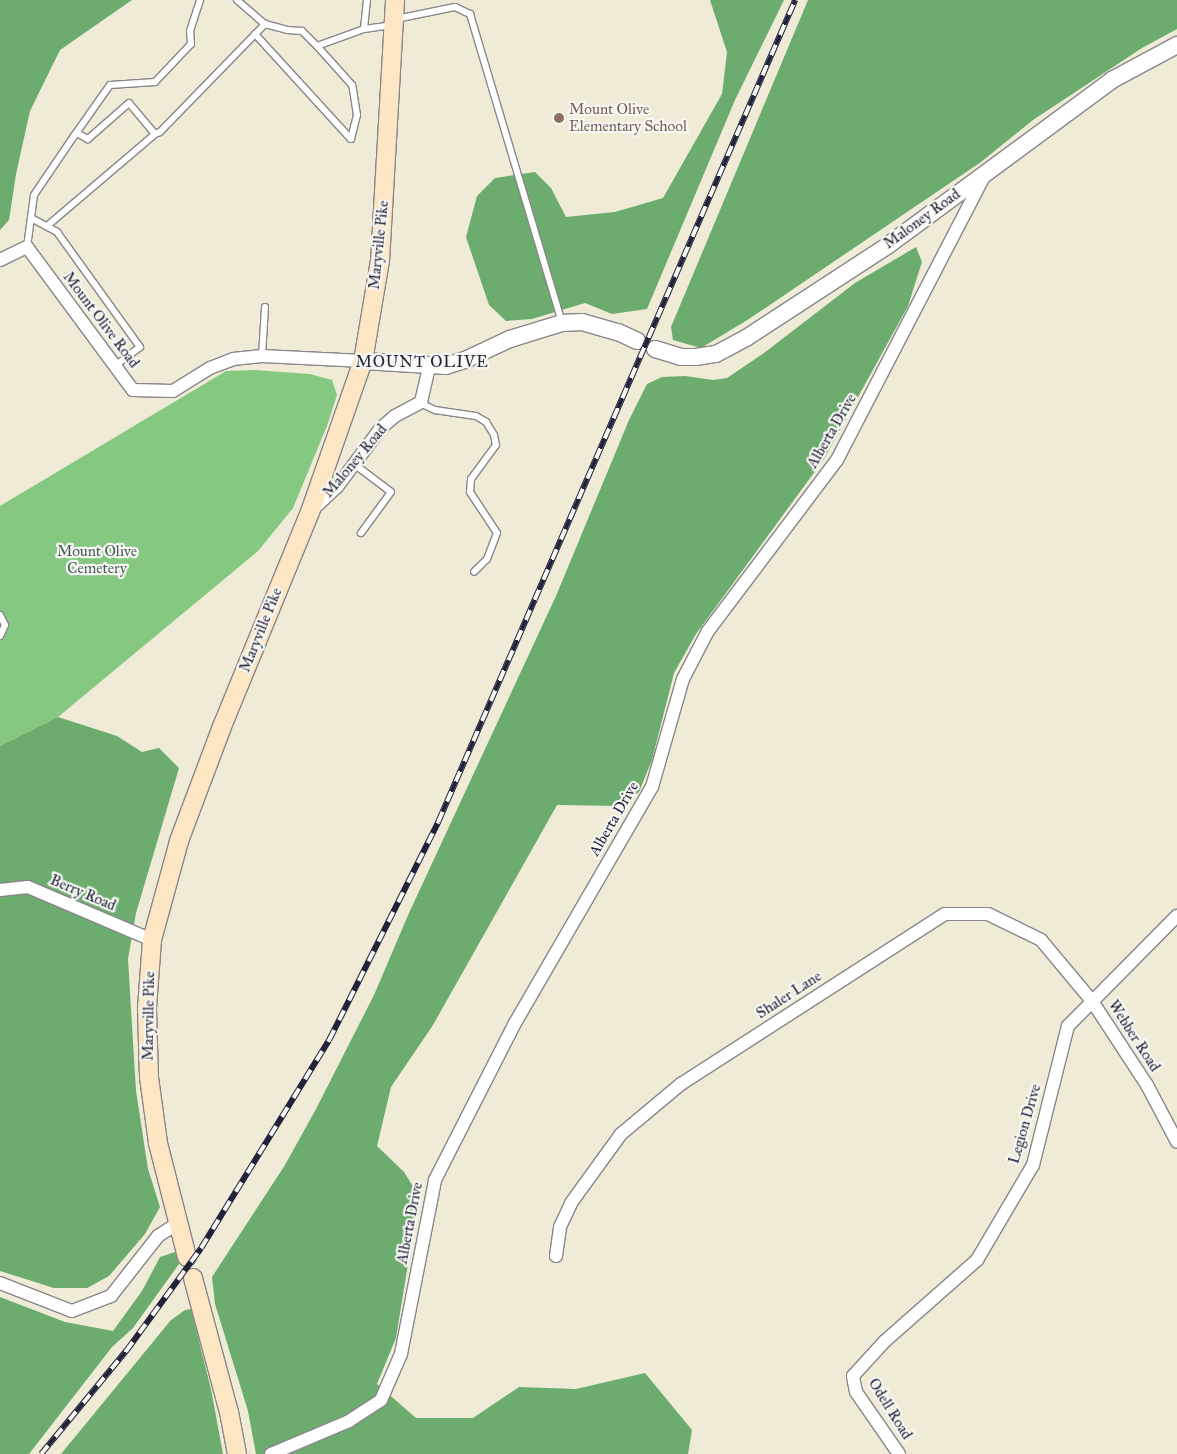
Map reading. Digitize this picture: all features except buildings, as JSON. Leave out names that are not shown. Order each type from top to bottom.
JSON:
[{"type":"main road","name":"Maryville Pike","points":[[187,1257],[158,1143],[149,1076],[147,1008],[152,940],[179,841],[221,729],[310,512],[363,361],[380,261],[389,137],[395,0]]},
{"type":"main road","points":[[193,1278],[226,1403],[237,1454]]},
{"type":"street","name":"Maloney Road","points":[[655,349],[681,357],[716,354],[746,338],[887,246],[1112,80],[1177,45]]},
{"type":"street","name":"Alberta Drive","points":[[271,1454],[349,1421],[381,1400],[401,1354],[435,1180],[515,1023],[652,787],[683,679],[708,630],[837,460],[987,171]]},
{"type":"street","points":[[0,260],[27,247]]},
{"type":"street","name":"Mount Olive Road","points":[[27,247],[133,390],[173,391],[210,368],[233,359],[262,356],[363,361]]},
{"type":"street","points":[[363,361],[446,366],[465,360],[510,339],[562,323],[582,322],[618,332],[637,341]]},
{"type":"street","points":[[420,402],[430,364]]},
{"type":"street","name":"Maloney Road","points":[[310,512],[337,486],[381,428],[395,416],[420,402]]},
{"type":"street","name":"Berry Road","points":[[0,890],[28,887],[152,940]]},
{"type":"street","name":"Shaler Lane","points":[[556,1256],[560,1227],[571,1203],[621,1134],[680,1084],[946,914],[988,914],[1041,940],[1092,1001]]},
{"type":"street","name":"Legion Drive","points":[[853,1380],[856,1371],[885,1341],[977,1260],[1034,1165],[1068,1026],[1177,916]]},
{"type":"street","name":"Webber Road","points":[[1092,1001],[1147,1085],[1177,1142]]},
{"type":"street","points":[[0,1283],[72,1311],[111,1296],[158,1236],[178,1223]]},
{"type":"street","name":"Odell Road","points":[[853,1380],[856,1392],[899,1454]]},
{"type":"lane","points":[[27,247],[34,195],[76,133],[110,85],[155,82],[191,44],[190,32],[200,0]]},
{"type":"lane","points":[[237,0],[265,24],[287,30],[302,31],[352,84],[357,115],[351,139],[255,34]]},
{"type":"lane","points":[[364,29],[367,0]]},
{"type":"lane","points":[[317,46],[364,29],[455,7],[470,14],[562,323]]},
{"type":"lane","points":[[47,226],[155,134],[160,132],[265,24]]},
{"type":"lane","points":[[76,133],[88,139],[129,103],[155,134]]},
{"type":"lane","points":[[31,218],[57,232],[140,347],[115,366]]},
{"type":"lane","points":[[262,356],[265,307]]},
{"type":"lane","points":[[420,402],[434,410],[476,416],[486,422],[494,435],[496,446],[471,479],[470,492],[497,533],[487,559],[474,572]]},
{"type":"lane","points":[[354,464],[391,492],[361,533]]},
{"type":"lane","points":[[0,615],[5,625],[0,636]]},
{"type":"green space","points":[[0,0],[132,0],[60,50],[30,111],[16,174],[9,220],[0,230]]},
{"type":"green space","points":[[710,0],[784,0],[735,100],[647,309],[612,314],[585,303],[532,319],[506,321],[489,305],[466,237],[477,196],[495,178],[535,172],[551,188],[566,217],[615,212],[663,198],[722,94],[727,52]]},
{"type":"green space","points":[[808,0],[1177,0],[1177,29],[1142,48],[1033,120],[981,162],[749,319],[701,348],[673,340],[671,327]]},
{"type":"green space","points":[[916,247],[922,262],[908,306],[824,459],[696,634],[674,673],[652,760],[639,792],[620,806],[557,805],[433,1025],[391,1087],[377,1146],[404,1172],[419,1196],[396,1338],[377,1384],[416,1418],[473,1418],[519,1387],[576,1389],[645,1373],[692,1430],[688,1454],[256,1454],[248,1411],[215,1304],[212,1277],[285,1165],[374,995],[409,913],[556,596],[629,420],[647,384],[662,377],[685,376],[713,380],[727,378],[764,353],[855,283]]},
{"type":"green space","name":"Mount Olive Cemetery","points":[[255,370],[310,374],[332,380],[337,395],[327,426],[293,508],[258,551],[58,717],[0,746],[0,506],[226,371]]},
{"type":"green space","points":[[58,717],[117,736],[142,752],[159,748],[179,768],[136,913],[128,959],[136,1091],[148,1169],[160,1207],[145,1234],[109,1276],[87,1288],[54,1288],[0,1271],[0,746]]},
{"type":"green space","points":[[175,1252],[179,1264],[133,1328],[112,1347],[29,1454],[0,1454],[0,1297],[65,1322],[113,1331],[142,1291],[160,1257]]},
{"type":"green space","points":[[191,1309],[211,1389],[223,1454],[61,1454],[171,1320],[185,1310]]},
{"type":"railway","points":[[41,1454],[126,1351],[201,1248],[329,1040],[438,822],[795,0]]},
{"type":"place","name":"Mount Olive Elementary School","points":[[559,118]]},
{"type":"district","name":"MOUNT OLIVE","points":[[422,362]]}]
